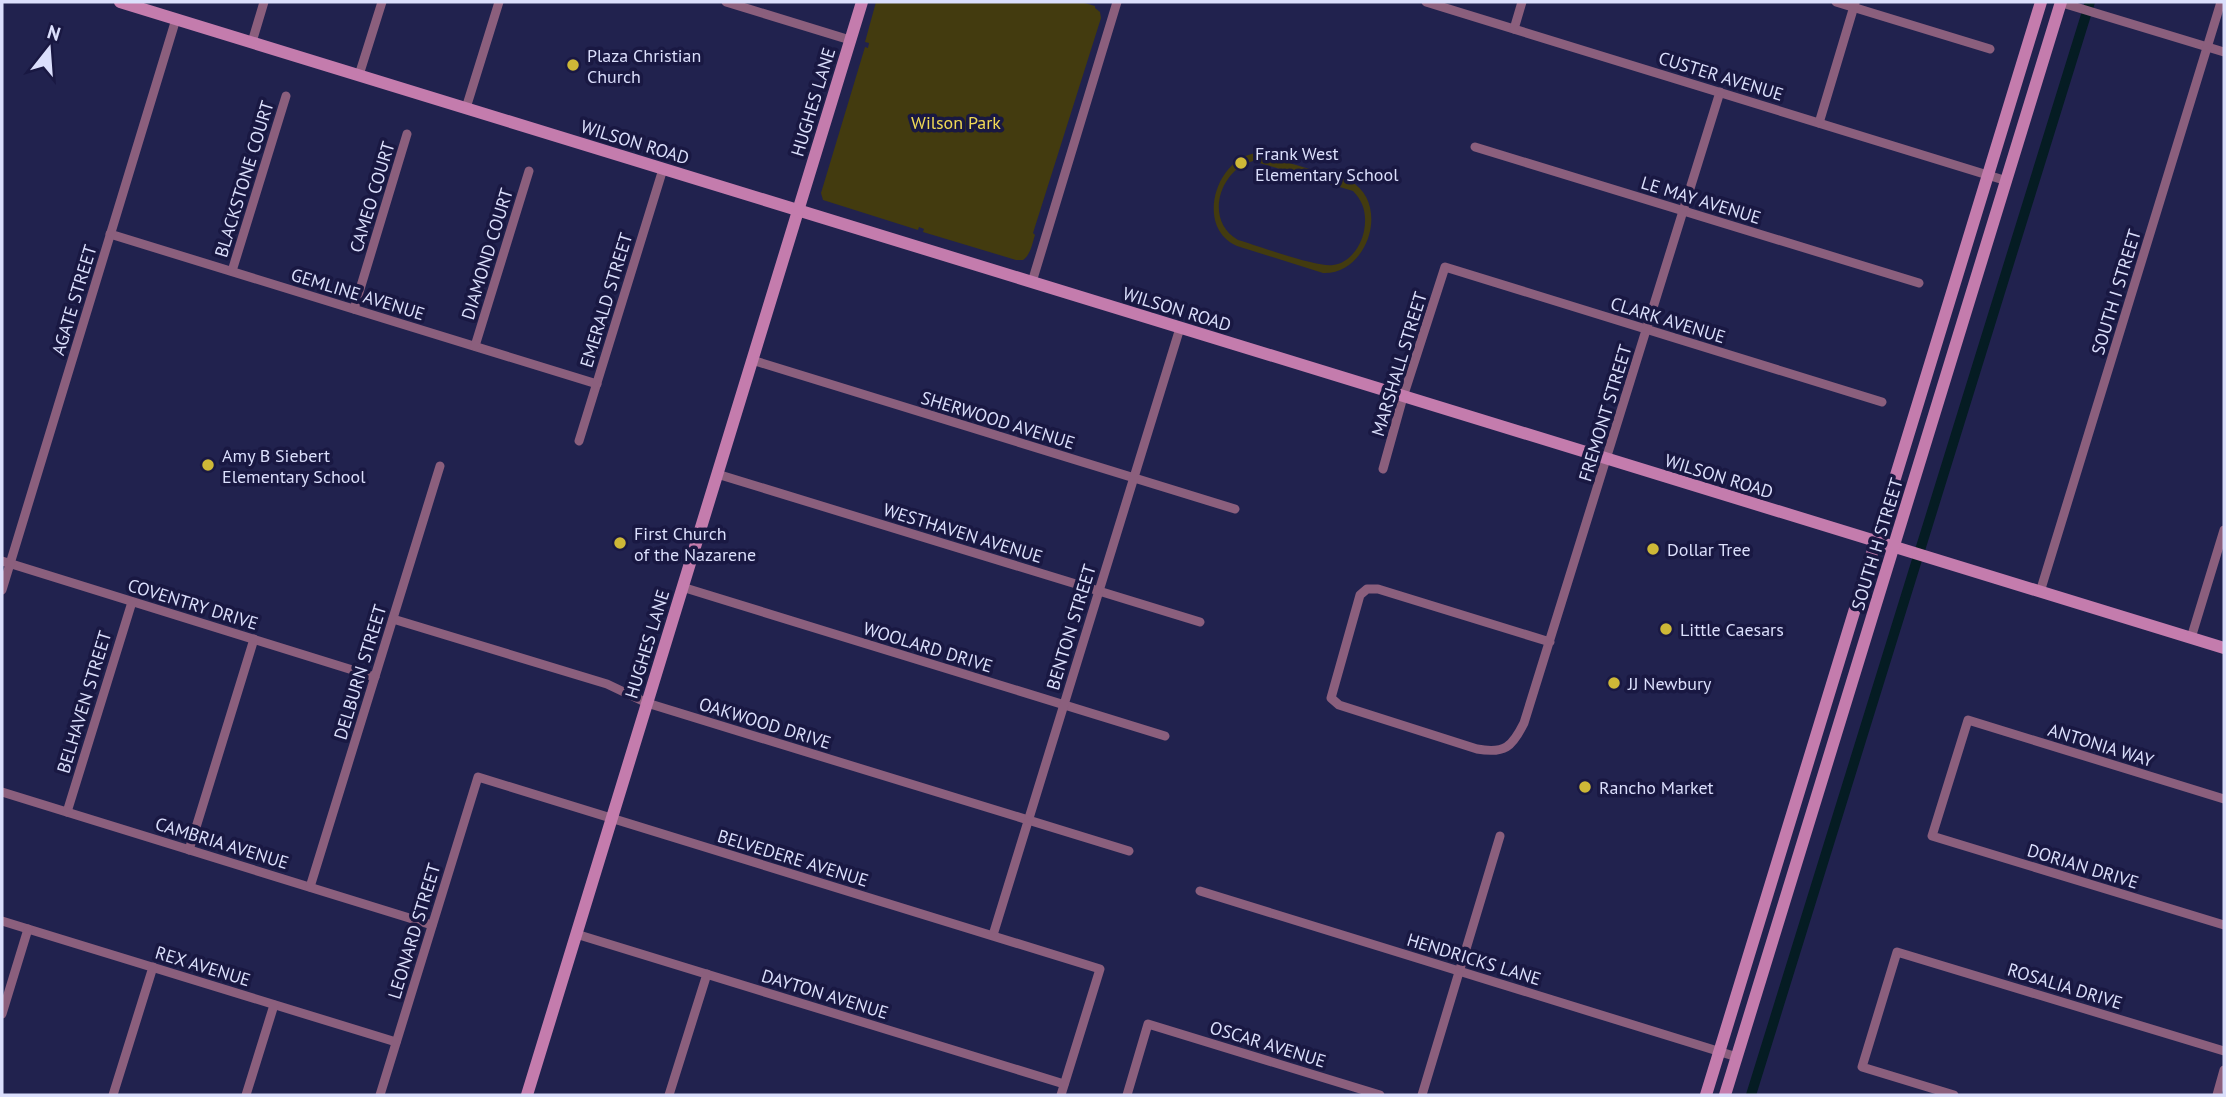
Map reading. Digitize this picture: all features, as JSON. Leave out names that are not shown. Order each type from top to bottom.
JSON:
[{"type":"street","name":"WILSON ROAD","points":[[120,2],[2224,649]]},
{"type":"street","points":[[252,42],[264,2]]},
{"type":"street","points":[[359,75],[382,2]]},
{"type":"street","points":[[466,108],[499,2]]},
{"type":"street","points":[[726,2],[850,40]]},
{"type":"street","name":"HUGHES LANE","points":[[527,1095],[862,2]]},
{"type":"street","name":"CUSTER AVENUE","points":[[1426,2],[2007,181]]},
{"type":"street","points":[[1514,29],[1522,2]]},
{"type":"street","points":[[1836,2],[1855,4],[1990,49]]},
{"type":"street","name":"SOUTH H STREET","points":[[1706,1095],[2041,2]]},
{"type":"street","points":[[2060,2],[2224,52]]},
{"type":"street","name":"SOUTH H STREET","points":[[1725,1095],[2060,2]]},
{"type":"street","name":"SOUTH I STREET","points":[[2040,593],[2221,2]]},
{"type":"street","points":[[1032,282],[1114,3]]},
{"type":"street","points":[[1819,123],[1855,4]]},
{"type":"street","name":"AGATE STREET","points":[[2,590],[6,563],[176,19]]},
{"type":"street","name":"FREMONT STREET","points":[[1550,642],[1378,589],[1367,589],[1360,595],[1331,698],[1334,703],[1477,749],[1492,752],[1503,750],[1515,740],[1524,723],[1550,642],[1720,92]]},
{"type":"street","name":"BLACKSTONE COURT","points":[[232,271],[286,96]]},
{"type":"street","name":"CAMEO COURT","points":[[354,309],[407,134]]},
{"type":"street","name":"LE MAY AVENUE","points":[[1475,147],[1919,283]]},
{"type":"street","name":"EMERALD STREET","points":[[579,441],[663,169]]},
{"type":"street","name":"DIAMOND COURT","points":[[475,346],[529,171]]},
{"type":"street","name":"GEMLINE AVENUE","points":[[110,234],[597,384]]},
{"type":"street","name":"CLARK AVENUE","points":[[1445,267],[1882,402]]},
{"type":"street","name":"MARSHALL STREET","points":[[1383,470],[1403,397],[1445,267]]},
{"type":"street","name":"BENTON STREET","points":[[993,936],[1180,328]]},
{"type":"street","name":"SHERWOOD AVENUE","points":[[752,360],[1235,509]]},
{"type":"street","name":"DELBURN STREET","points":[[310,887],[440,466]]},
{"type":"street","name":"WESTHAVEN AVENUE","points":[[717,474],[1200,622]]},
{"type":"street","points":[[2191,638],[2224,530]]},
{"type":"street","name":"COVENTRY DRIVE","points":[[6,563],[375,677]]},
{"type":"street","name":"WOOLARD DRIVE","points":[[682,587],[1165,736]]},
{"type":"street","name":"BELHAVEN STREET","points":[[67,812],[132,602]]},
{"type":"street","name":"OAKWOOD DRIVE","points":[[393,619],[607,684],[647,703],[1129,851]]},
{"type":"street","points":[[189,850],[254,639]]},
{"type":"street","name":"ANTONIA WAY","points":[[1932,836],[1968,720],[2224,799]]},
{"type":"street","name":"BELVEDERE AVENUE","points":[[478,777],[1100,969],[1064,1084]]},
{"type":"street","name":"LEONARD STREET","points":[[380,1095],[478,777]]},
{"type":"street","name":"CAMBRIA AVENUE","points":[[2,792],[432,925]]},
{"type":"street","points":[[1422,1095],[1500,836]]},
{"type":"street","name":"DORIAN DRIVE","points":[[1932,836],[2224,925]]},
{"type":"street","name":"HENDRICKS LANE","points":[[1200,891],[1737,1057]]},
{"type":"street","name":"REX AVENUE","points":[[2,921],[396,1042]]},
{"type":"street","points":[[2,1014],[28,929]]},
{"type":"street","name":"DAYTON AVENUE","points":[[576,934],[1064,1084]]},
{"type":"street","name":"ROSALIA DRIVE","points":[[1954,1095],[1862,1067],[1897,952],[2224,1051]]},
{"type":"street","points":[[113,1095],[153,967]]},
{"type":"street","points":[[670,1095],[707,974]]},
{"type":"street","points":[[246,1095],[274,1005]]},
{"type":"street","name":"OSCAR AVENUE","points":[[1127,1095],[1148,1024],[1380,1095]]},
{"type":"street","points":[[2217,1095],[2224,1070]]},
{"type":"street","points":[[1061,1095],[1064,1084]]},
{"type":"green space","name":"Wilson Park","points":[[876,2],[1081,2],[1095,6],[1100,12],[1101,18],[1033,233],[1035,235],[1032,245],[1023,260],[823,200],[821,193],[865,47],[868,48],[869,43],[865,42]]},
{"type":"green space","points":[[1256,153],[1350,181],[1362,191],[1369,205],[1369,236],[1352,263],[1339,271],[1323,273],[1237,246],[1224,237],[1216,225],[1215,195],[1221,180],[1242,158]],"holes":[[[1253,161],[1353,191],[1364,209],[1363,237],[1357,248],[1339,264],[1325,265],[1301,260],[1238,240],[1227,232],[1221,221],[1219,209],[1224,185],[1241,166]]]},
{"type":"waterway","points":[[1751,1095],[2090,2]]},
{"type":"place","name":"Plaza Christian Church","points":[[573,65]]},
{"type":"place","name":"Frank West Elementary School","points":[[1241,163]]},
{"type":"place","name":"Amy B Siebert Elementary School","points":[[208,465]]},
{"type":"place","name":"First Church of the Nazarene","points":[[620,543]]},
{"type":"place","name":"Dollar Tree","points":[[1653,549]]},
{"type":"place","name":"Little Caesars","points":[[1666,629]]},
{"type":"place","name":"JJ Newbury","points":[[1614,683]]},
{"type":"place","name":"Rancho Market","points":[[1585,787]]}]
